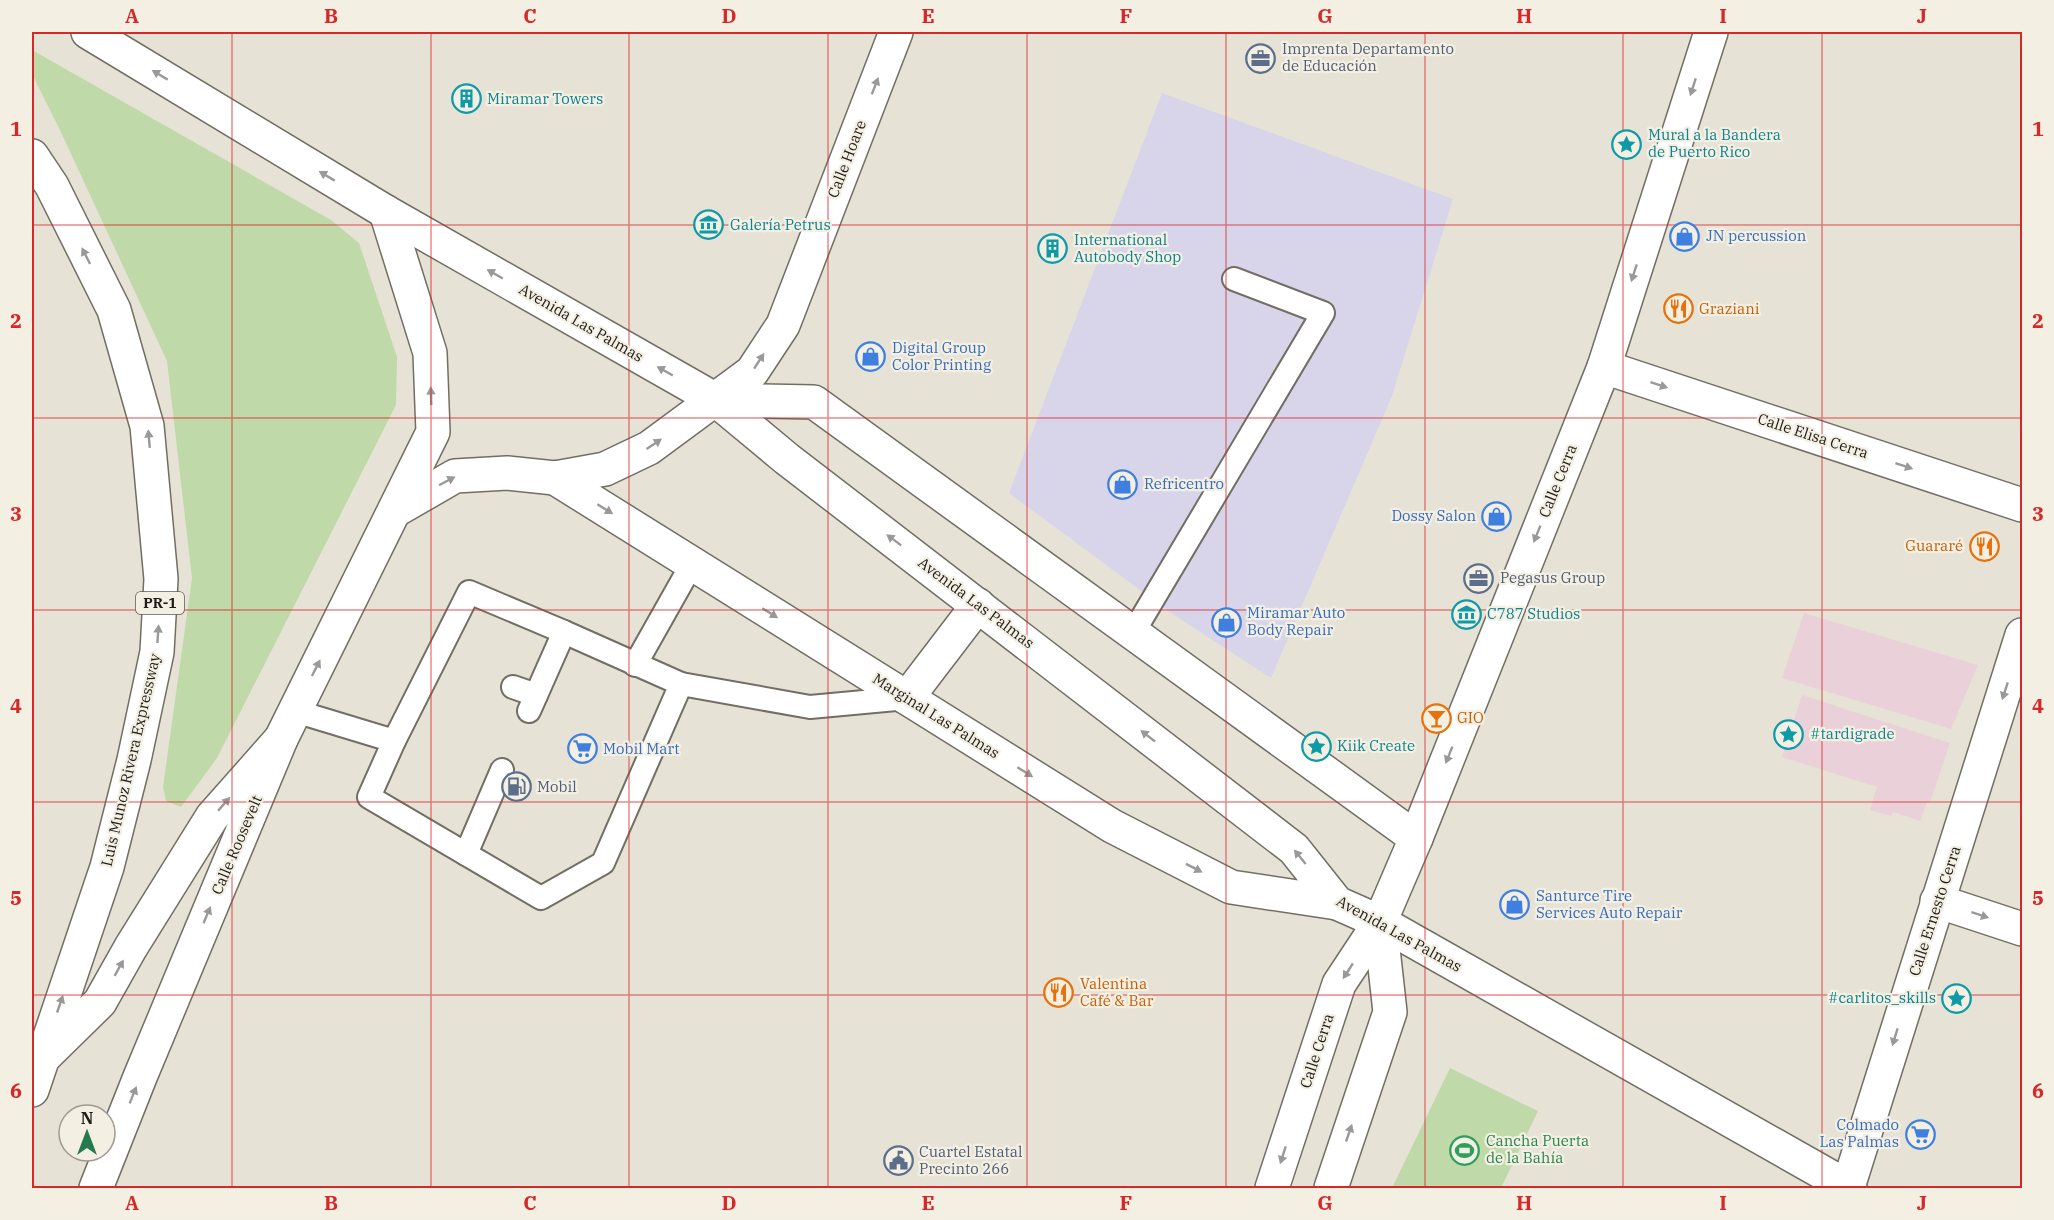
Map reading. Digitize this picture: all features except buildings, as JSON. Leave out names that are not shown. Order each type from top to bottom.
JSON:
[{"type":"main road","name":"Avenida Las Palmas","points":[[88,32],[386,212],[716,400],[787,459],[1294,849],[1337,903],[1380,922],[1849,1188]]},
{"type":"main road","name":"Calle Hoare","points":[[555,478],[605,469],[649,448],[752,372],[783,325],[896,32]]},
{"type":"main road","name":"Calle Cerra","points":[[1272,1188],[1339,984],[1380,922],[1416,838],[1604,367],[1711,32]]},
{"type":"main road","name":"Luis Munoz Rivera Expressway","points":[[32,156],[52,186],[114,310],[147,426],[161,579],[157,652],[134,760],[107,867],[32,1090]]},
{"type":"main road","name":"Calle Roosevelt","points":[[96,1188],[288,725],[433,432],[430,353],[386,212]]},
{"type":"main road","name":"Calle Elisa Cerra","points":[[1604,367],[2022,505]]},
{"type":"main road","points":[[716,400],[814,402],[1416,838]]},
{"type":"main road","points":[[396,510],[455,476],[507,473],[555,478]]},
{"type":"main road","name":"Marginal Las Palmas","points":[[555,478],[1112,826],[1231,887],[1337,903]]},
{"type":"main road","points":[[907,698],[978,605]]},
{"type":"main road","name":"Calle Ernesto Cerra","points":[[1849,1188],[2022,635]]},
{"type":"main road","points":[[42,1060],[100,1002],[130,947],[212,817],[288,725]]},
{"type":"main road","points":[[1937,901],[2022,929]]},
{"type":"main road","name":"Calle Cerra","points":[[1331,1188],[1390,1012],[1380,922]]},
{"type":"lane","points":[[1133,633],[1323,313],[1234,279]]},
{"type":"lane","points":[[635,665],[692,564]]},
{"type":"lane","points":[[681,684],[603,863],[541,898],[369,797],[394,741],[412,722],[469,592],[681,684],[810,707],[907,698]]},
{"type":"lane","points":[[513,687],[532,703],[564,632]]},
{"type":"lane","points":[[288,725],[394,741]]},
{"type":"lane","points":[[466,854],[502,770]]},
{"type":"shaded area","points":[[1162,93],[1453,199],[1392,396],[1271,678],[1171,613],[1009,493]]},
{"type":"shaded area","points":[[1804,613],[1978,665],[1951,729],[1782,678]]},
{"type":"shaded area","points":[[1802,695],[1950,743],[1930,803],[1927,802],[1920,821],[1893,812],[1891,816],[1870,810],[1877,787],[1782,757]]},
{"type":"green space","points":[[32,50],[331,220],[359,243],[397,357],[396,405],[217,758],[181,807],[166,801],[163,787],[192,578],[167,361],[32,74]]},
{"type":"green space","name":"Cancha Puerta de la Bahía","points":[[1450,1068],[1538,1111],[1501,1188],[1392,1188]]},
{"type":"place","name":"Imprenta Departamento de Educación","points":[[1261,58]]},
{"type":"place","name":"Miramar Towers","points":[[466,99]]},
{"type":"place","name":"Mural a la Bandera de Puerto Rico","points":[[1627,144]]},
{"type":"place","name":"Galería Petrus","points":[[709,225]]},
{"type":"place","name":"JN percussion","points":[[1685,236]]},
{"type":"place","name":"International Autobody Shop","points":[[1053,249]]},
{"type":"place","name":"Graziani","points":[[1678,309]]},
{"type":"place","name":"Digital Group Color Printing","points":[[871,357]]},
{"type":"place","name":"Refricentro","points":[[1123,484]]},
{"type":"place","name":"Dossy Salon","points":[[1497,516]]},
{"type":"place","name":"Guararé","points":[[1984,546]]},
{"type":"place","name":"Pegasus Group","points":[[1479,578]]},
{"type":"place","name":"C787 Studios","points":[[1466,614]]},
{"type":"place","name":"Miramar Auto Body Repair","points":[[1226,622]]},
{"type":"place","name":"GIO","points":[[1436,718]]},
{"type":"place","name":"#tardigrade","points":[[1789,734]]},
{"type":"place","name":"Kiik Create","points":[[1316,746]]},
{"type":"place","name":"Mobil Mart","points":[[582,749]]},
{"type":"place","name":"Mobil","points":[[516,787]]},
{"type":"place","name":"Santurce Tire Services Auto Repair","points":[[1515,905]]},
{"type":"place","name":"Valentina Café & Bar","points":[[1059,993]]},
{"type":"place","name":"#carlitos_skills","points":[[1957,998]]},
{"type":"place","name":"Colmado Las Palmas","points":[[1920,1134]]},
{"type":"place","name":"Cancha Puerta de la Bahía","points":[[1465,1150]]},
{"type":"place","name":"Cuartel Estatal Precinto 266","points":[[898,1161]]}]
